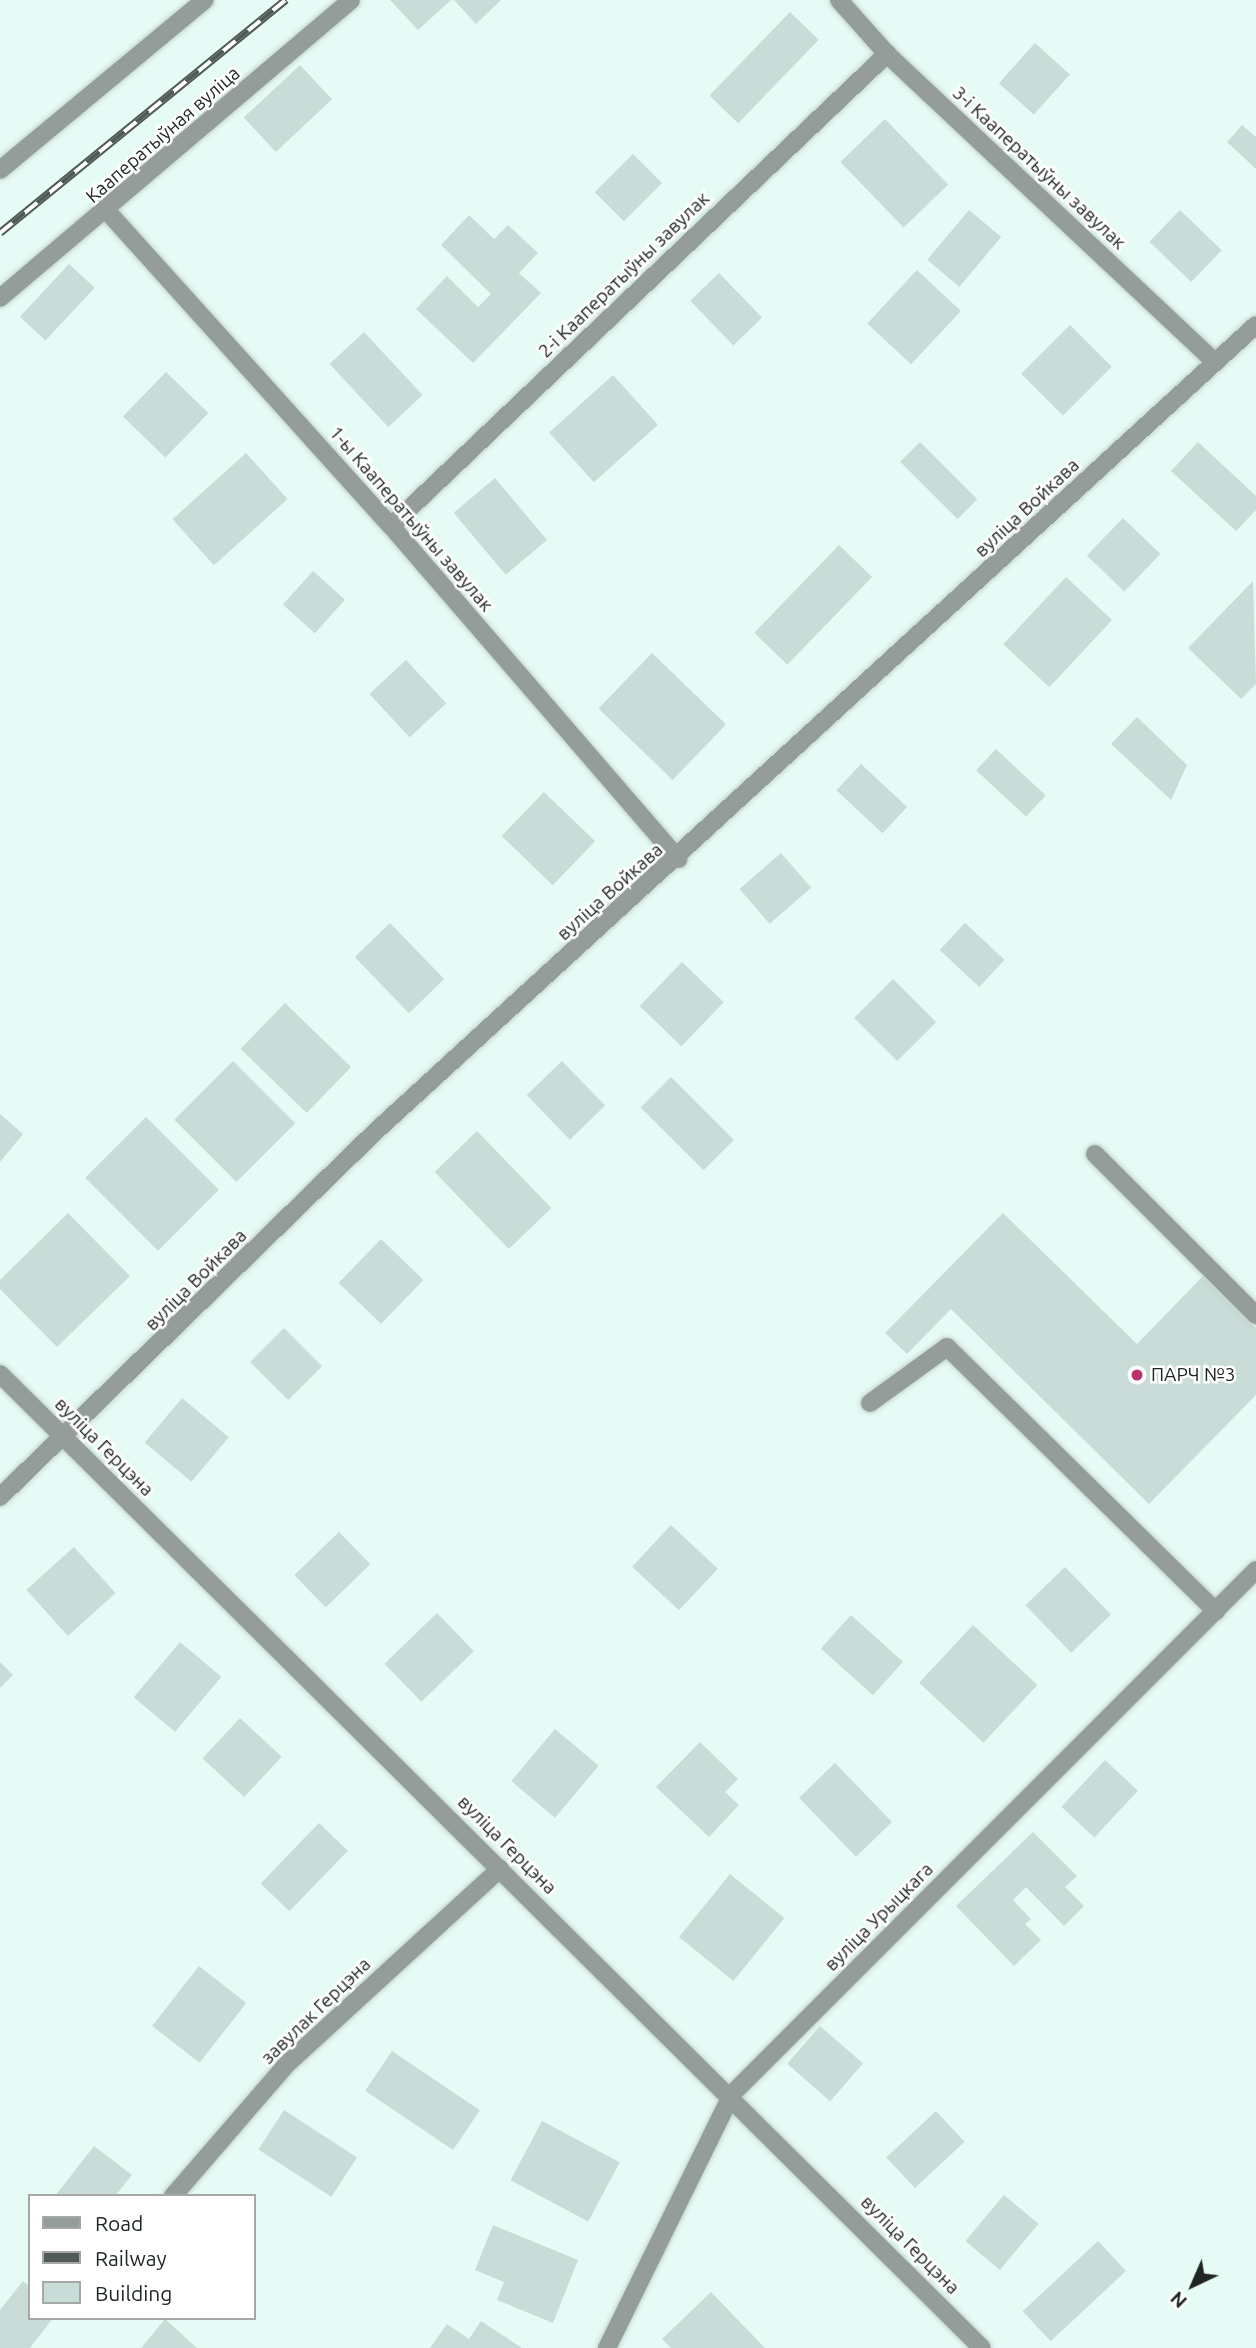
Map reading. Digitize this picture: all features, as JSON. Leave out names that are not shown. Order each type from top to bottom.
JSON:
[{"type":"street","points":[[0,170],[205,0]]},
{"type":"street","name":"Кааператыўная вуліца","points":[[0,298],[107,211],[351,0]]},
{"type":"street","name":"3-і Кааператыўны завулак","points":[[839,0],[887,54],[1215,362]]},
{"type":"street","name":"2-і Кааператыўны завулак","points":[[391,526],[887,54]]},
{"type":"street","name":"1-ы Кааператыўны завулак","points":[[107,211],[391,526],[678,859]]},
{"type":"street","name":"вуліца Войкава","points":[[0,1497],[66,1439],[376,1131],[678,859],[1256,326]]},
{"type":"street","points":[[1095,1154],[1256,1315]]},
{"type":"street","points":[[870,1403],[947,1347],[1216,1611]]},
{"type":"street","name":"вуліца Герцэна","points":[[0,1374],[732,2094],[982,2348]]},
{"type":"street","name":"вуліца Урыцкага","points":[[607,2348],[732,2094],[1256,1570]]},
{"type":"street","name":"завулак Герцэна","points":[[175,2194],[287,2064],[500,1868]]},
{"type":"building","points":[[390,0],[451,0],[418,30]]},
{"type":"building","points":[[454,0],[501,0],[476,24]]},
{"type":"building","points":[[790,12],[819,40],[738,123],[709,95]]},
{"type":"building","points":[[1035,43],[1070,74],[1034,115],[999,83]]},
{"type":"building","points":[[300,65],[332,99],[276,152],[244,118]]},
{"type":"building","points":[[885,119],[948,184],[904,228],[840,162]]},
{"type":"building","points":[[1242,125],[1256,137],[1256,169],[1227,142]]},
{"type":"building","points":[[633,154],[662,183],[624,221],[595,192]]},
{"type":"building","points":[[969,210],[1001,237],[959,287],[927,260]]},
{"type":"building","points":[[1180,210],[1222,250],[1191,282],[1149,242]]},
{"type":"building","points":[[469,215],[494,239],[508,225],[538,253],[519,273],[541,293],[473,363],[416,309],[447,276],[478,307],[491,294],[441,245]]},
{"type":"building","points":[[69,264],[95,288],[45,341],[20,317]]},
{"type":"building","points":[[917,270],[961,311],[911,364],[867,323]]},
{"type":"building","points":[[719,273],[762,318],[733,345],[690,301]]},
{"type":"building","points":[[1070,325],[1112,367],[1063,416],[1021,374]]},
{"type":"building","points":[[364,332],[423,395],[388,427],[330,364]]},
{"type":"building","points":[[166,372],[208,413],[165,458],[123,417]]},
{"type":"building","points":[[613,375],[658,425],[594,482],[549,433]]},
{"type":"building","points":[[920,442],[977,499],[957,519],[900,462]]},
{"type":"building","points":[[1198,442],[1256,496],[1256,510],[1236,531],[1171,471]]},
{"type":"building","points":[[246,453],[287,499],[214,565],[172,519]]},
{"type":"building","points":[[495,478],[547,540],[506,575],[454,513]]},
{"type":"building","points":[[1123,518],[1160,554],[1124,592],[1087,555]]},
{"type":"building","points":[[839,545],[872,577],[787,665],[754,633]]},
{"type":"building","points":[[313,571],[345,600],[315,633],[283,604]]},
{"type":"building","points":[[1066,577],[1112,620],[1049,687],[1003,644]]},
{"type":"building","points":[[1253,581],[1256,684],[1241,699],[1188,648]]},
{"type":"building","points":[[652,653],[726,725],[673,780],[599,708]]},
{"type":"building","points":[[406,660],[446,703],[410,737],[369,694]]},
{"type":"building","points":[[1137,717],[1187,765],[1171,800],[1111,744]]},
{"type":"building","points":[[996,749],[1046,795],[1026,817],[976,770]]},
{"type":"building","points":[[861,764],[907,807],[883,833],[836,790]]},
{"type":"building","points":[[544,792],[595,841],[553,885],[502,836]]},
{"type":"building","points":[[781,853],[811,888],[770,924],[739,889]]},
{"type":"building","points":[[390,923],[444,979],[409,1013],[355,957]]},
{"type":"building","points":[[965,923],[1004,960],[979,987],[940,950]]},
{"type":"building","points":[[682,962],[724,1002],[681,1046],[640,1006]]},
{"type":"building","points":[[893,979],[936,1022],[897,1061],[854,1018]]},
{"type":"building","points":[[285,1003],[351,1067],[307,1113],[241,1049]]},
{"type":"building","points":[[233,1061],[295,1123],[237,1182],[174,1120]]},
{"type":"building","points":[[562,1061],[605,1106],[570,1140],[527,1095]]},
{"type":"building","points":[[671,1077],[734,1140],[704,1170],[641,1107]]},
{"type":"building","points":[[0,1114],[23,1134],[0,1162]]},
{"type":"building","points":[[146,1117],[219,1190],[158,1251],[85,1178]]},
{"type":"building","points":[[477,1131],[551,1208],[509,1249],[435,1172]]},
{"type":"building","points":[[68,1213],[130,1276],[57,1347],[0,1289],[0,1280]]},
{"type":"building","name":"ПАРЧ №3","points":[[1003,1213],[1137,1344],[1203,1276],[1256,1328],[1256,1395],[1149,1504],[951,1309],[907,1354],[885,1333]]},
{"type":"building","points":[[381,1239],[423,1280],[381,1324],[339,1283]]},
{"type":"building","points":[[284,1328],[322,1366],[288,1400],[250,1362]]},
{"type":"building","points":[[182,1398],[229,1437],[191,1482],[145,1442]]},
{"type":"building","points":[[671,1525],[718,1569],[679,1610],[632,1567]]},
{"type":"building","points":[[339,1532],[370,1564],[326,1607],[294,1575]]},
{"type":"building","points":[[74,1547],[115,1593],[68,1636],[26,1590]]},
{"type":"building","points":[[1065,1567],[1111,1614],[1071,1653],[1025,1605]]},
{"type":"building","points":[[437,1613],[474,1651],[421,1702],[384,1664]]},
{"type":"building","points":[[851,1615],[903,1662],[873,1695],[821,1648]]},
{"type":"building","points":[[973,1625],[1037,1685],[983,1743],[919,1683]]},
{"type":"building","points":[[180,1642],[221,1677],[175,1732],[134,1697]]},
{"type":"building","points":[[0,1662],[13,1675],[0,1688]]},
{"type":"building","points":[[240,1718],[282,1757],[244,1797],[202,1758]]},
{"type":"building","points":[[555,1729],[599,1766],[555,1818],[511,1781]]},
{"type":"building","points":[[700,1742],[738,1779],[725,1792],[739,1805],[709,1837],[656,1787]]},
{"type":"building","points":[[1105,1760],[1138,1791],[1094,1837],[1061,1807]]},
{"type":"building","points":[[835,1763],[892,1822],[856,1857],[799,1798]]},
{"type":"building","points":[[319,1823],[348,1851],[289,1911],[261,1883]]},
{"type":"building","points":[[1033,1832],[1077,1876],[1065,1887],[1084,1906],[1064,1926],[1026,1887],[1013,1900],[1031,1919],[1025,1924],[1041,1940],[1014,1966],[956,1906]]},
{"type":"building","points":[[730,1874],[784,1918],[733,1981],[679,1937]]},
{"type":"building","points":[[199,1966],[246,2003],[199,2063],[152,2026]]},
{"type":"building","points":[[820,2026],[863,2063],[830,2101],[787,2064]]},
{"type":"building","points":[[392,2051],[480,2110],[453,2150],[365,2091]]},
{"type":"building","points":[[284,2110],[357,2157],[331,2197],[258,2149]]},
{"type":"building","points":[[936,2111],[965,2142],[915,2188],[886,2157]]},
{"type":"building","points":[[542,2121],[620,2162],[588,2221],[511,2180]]},
{"type":"building","points":[[94,2146],[132,2175],[117,2194],[57,2194]]},
{"type":"building","points":[[1004,2195],[1038,2224],[1000,2270],[965,2241]]},
{"type":"building","points":[[493,2225],[578,2260],[553,2323],[497,2300],[504,2282],[475,2270]]},
{"type":"building","points":[[1098,2241],[1126,2271],[1051,2341],[1023,2311]]},
{"type":"building","points":[[23,2281],[28,2285],[28,2320],[51,2320],[30,2348],[0,2348],[0,2310]]},
{"type":"building","points":[[711,2292],[765,2348],[671,2348],[662,2339]]},
{"type":"building","points":[[166,2320],[197,2348],[141,2348]]},
{"type":"building","points":[[481,2321],[522,2348],[430,2348],[447,2324],[469,2339]]},
{"type":"railway","points":[[0,233],[286,0]]},
{"type":"place","name":"ПАРЧ №3","points":[[1137,1375]]}]
